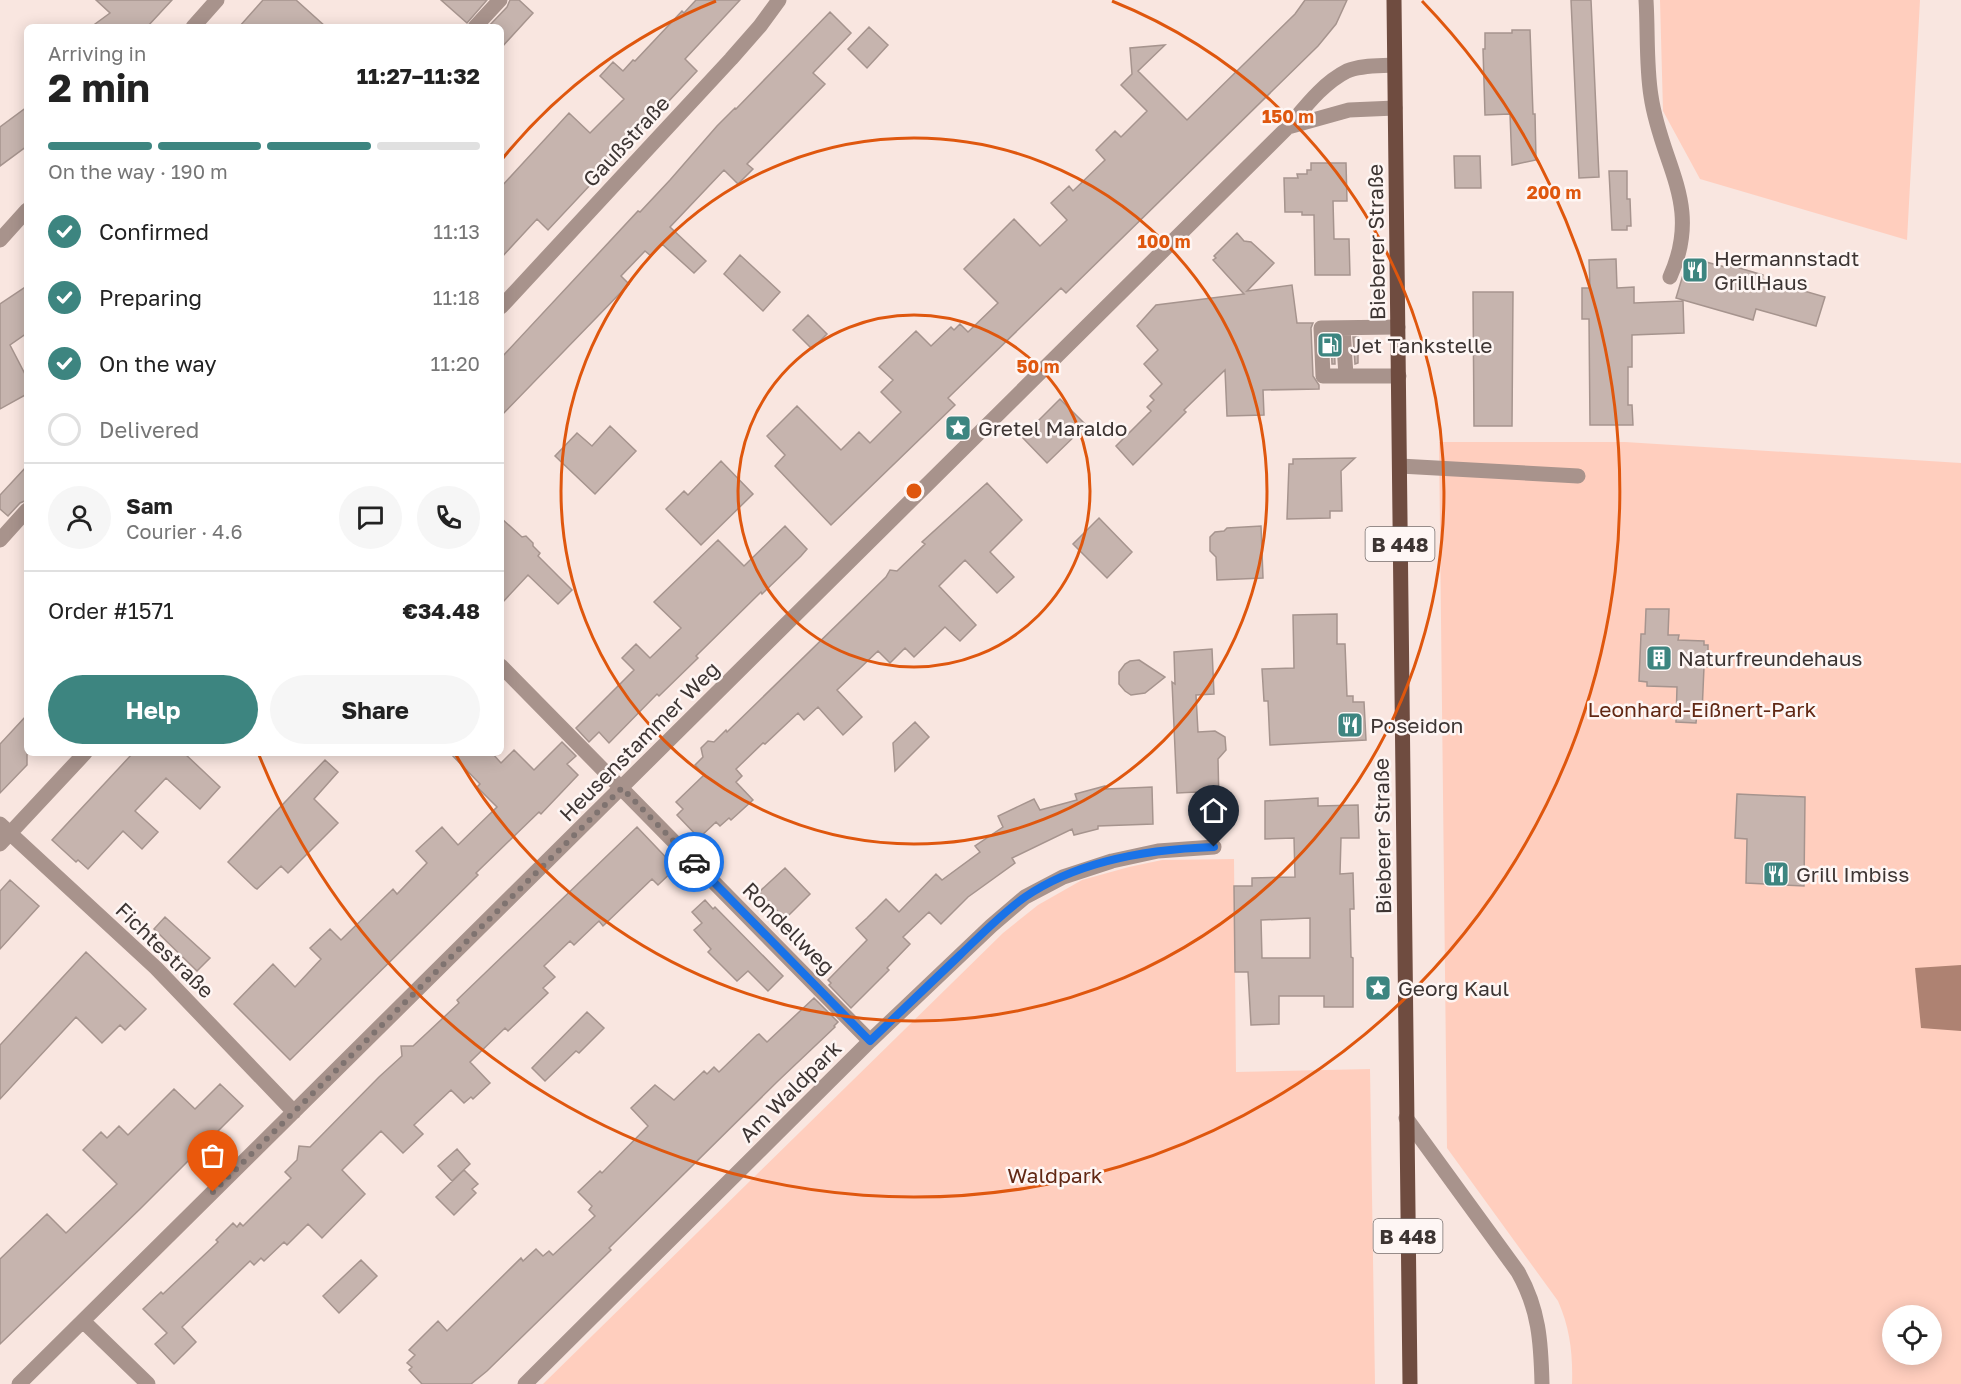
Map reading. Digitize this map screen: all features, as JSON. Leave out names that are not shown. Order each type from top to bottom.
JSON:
[{"type":"main road","name":"Bieberer Straße","points":[[1394,0],[1410,1384]]},
{"type":"street","points":[[196,24],[218,0]]},
{"type":"street","points":[[478,24],[500,0]]},
{"type":"street","name":"Gaußstraße","points":[[504,304],[731,59],[779,0]]},
{"type":"street","points":[[1646,0],[1651,95],[1659,130],[1679,189],[1682,211],[1682,238],[1677,262],[1670,278]]},
{"type":"street","name":"Heusenstammer Weg","points":[[19,1384],[1288,127],[1314,97],[1348,70],[1394,65]]},
{"type":"street","name":"Heusenstammer Weg","points":[[1288,127],[1349,110],[1395,108]]},
{"type":"street","points":[[0,240],[24,219]]},
{"type":"street","points":[[1398,327],[1321,328],[1323,376],[1399,376]]},
{"type":"street","points":[[1343,328],[1346,376]]},
{"type":"street","points":[[1400,466],[1578,476]]},
{"type":"street","points":[[0,540],[24,513]]},
{"type":"street","name":"Rondellweg","points":[[504,669],[870,1041]]},
{"type":"street","points":[[3,834],[82,756]]},
{"type":"street","name":"Fichtestraße","points":[[3,834],[156,968],[294,1112]]},
{"type":"street","name":"Am Waldpark","points":[[525,1384],[870,1041],[991,926],[1025,897],[1045,885],[1084,869],[1133,855],[1214,847]]},
{"type":"street","points":[[1406,1118],[1518,1272],[1526,1287],[1537,1319],[1542,1384]]},
{"type":"street","points":[[82,1321],[148,1384]]},
{"type":"green space","points":[[1660,0],[1920,0],[1907,240],[1700,179],[1663,111]]},
{"type":"green space","name":"Leonhard-Eißnert-Park","points":[[1439,442],[1625,442],[1961,463],[1961,1384],[1572,1384],[1570,1341],[1558,1301],[1447,1148]]},
{"type":"green space","name":"Waldpark","points":[[1234,859],[1236,1072],[1370,1069],[1375,1384],[543,1384],[1003,933],[1038,905],[1082,880],[1129,867],[1162,860]]},
{"type":"shaded area","points":[[1961,965],[1961,1031],[1921,1028],[1915,968]]},
{"type":"building","points":[[96,0],[172,0],[150,24],[95,24],[110,13]]},
{"type":"building","points":[[263,0],[296,0],[323,24],[242,24]]},
{"type":"building","points":[[441,0],[487,0],[467,23]]},
{"type":"building","points":[[510,0],[519,0],[533,13],[504,45],[504,24],[491,24],[507,7]]},
{"type":"building","points":[[696,0],[740,0],[685,59],[697,71],[548,230],[537,219],[504,255],[504,184],[569,113],[590,133],[624,99],[600,76],[613,62],[623,71],[682,11],[684,13]]},
{"type":"building","points":[[1305,0],[1347,0],[1336,24],[1318,46],[1066,293],[1061,288],[948,398],[955,405],[831,525],[775,466],[785,455],[767,436],[797,406],[841,450],[859,432],[870,443],[901,412],[881,392],[893,380],[879,367],[916,331],[931,346],[951,327],[954,330],[960,324],[968,332],[998,303],[964,269],[1014,219],[1040,246],[1067,220],[1051,203],[1069,186],[1073,191],[1105,160],[1096,150],[1115,131],[1121,137],[1147,111],[1121,85],[1132,74],[1130,48],[1165,45],[1138,71],[1187,120],[1295,14]]},
{"type":"building","points":[[1571,0],[1591,0],[1599,177],[1579,178]]},
{"type":"building","points":[[830,12],[851,33],[813,73],[825,84],[747,164],[753,169],[738,184],[724,170],[670,227],[706,261],[694,273],[662,244],[651,256],[645,251],[621,276],[629,284],[504,413],[504,355],[638,211],[640,212],[670,180],[717,126]]},
{"type":"building","points":[[869,27],[888,45],[867,68],[848,49]]},
{"type":"building","points":[[1512,30],[1530,30],[1536,160],[1512,165],[1510,114],[1485,115],[1483,49],[1485,49],[1485,33],[1512,33]]},
{"type":"building","points":[[24,109],[24,148],[0,166],[0,127]]},
{"type":"building","points":[[1454,156],[1480,156],[1481,188],[1455,188]]},
{"type":"building","points":[[1311,163],[1346,163],[1347,201],[1333,201],[1334,239],[1349,239],[1350,275],[1315,275],[1314,215],[1285,212],[1284,178],[1298,178],[1297,174],[1307,174],[1307,170],[1311,170]]},
{"type":"building","points":[[1609,171],[1627,171],[1627,199],[1630,199],[1631,226],[1627,226],[1627,230],[1612,230]]},
{"type":"building","points":[[1237,233],[1244,241],[1251,242],[1274,263],[1247,291],[1292,285],[1297,323],[1313,323],[1311,328],[1313,376],[1319,389],[1263,390],[1264,415],[1227,416],[1225,370],[1133,465],[1116,446],[1151,411],[1147,407],[1154,400],[1150,396],[1162,384],[1144,364],[1158,350],[1137,326],[1156,305],[1244,294],[1213,260],[1216,258],[1214,256]]},
{"type":"building","points":[[740,255],[780,292],[763,311],[724,274]]},
{"type":"building","points":[[1691,258],[1725,267],[1726,264],[1763,275],[1762,279],[1825,297],[1816,326],[1756,309],[1753,320],[1676,298],[1686,265],[1689,266]]},
{"type":"building","points":[[1616,259],[1617,288],[1634,287],[1634,303],[1683,301],[1684,333],[1632,335],[1632,367],[1628,367],[1628,405],[1632,405],[1633,425],[1590,425],[1589,319],[1582,319],[1582,288],[1590,288],[1589,260]]},
{"type":"building","points":[[24,288],[24,335],[10,345],[24,372],[24,396],[0,409],[0,304]]},
{"type":"building","points":[[1473,292],[1513,292],[1512,426],[1474,426]]},
{"type":"building","points":[[808,315],[827,334],[812,349],[793,330]]},
{"type":"building","points":[[1353,337],[1358,337],[1358,363],[1355,364]]},
{"type":"building","points":[[1331,338],[1334,338],[1335,364],[1332,364]]},
{"type":"building","points":[[1060,399],[1086,425],[1047,463],[1022,437]]},
{"type":"building","points":[[610,426],[636,451],[595,494],[555,456],[577,433],[592,446]]},
{"type":"building","points":[[1355,458],[1341,471],[1342,511],[1330,511],[1330,518],[1287,519],[1289,464],[1293,464],[1293,459]]},
{"type":"building","points":[[721,461],[753,494],[701,545],[666,509],[684,491],[688,495]]},
{"type":"building","points":[[24,469],[24,501],[8,516],[0,509],[0,495]]},
{"type":"building","points":[[987,483],[1022,520],[990,552],[1014,577],[997,593],[965,560],[939,586],[976,625],[960,641],[945,627],[914,657],[905,648],[890,663],[878,651],[837,690],[862,717],[843,735],[818,707],[804,720],[798,713],[736,769],[742,776],[736,782],[753,800],[731,820],[729,818],[720,826],[716,822],[699,838],[677,815],[683,809],[676,802],[704,775],[695,765],[703,757],[701,748],[708,741],[714,742],[726,730],[727,732],[886,577],[890,570],[897,571],[925,544],[922,542]]},
{"type":"building","points":[[1099,518],[1132,552],[1107,578],[1073,544]]},
{"type":"building","points":[[504,521],[522,537],[526,536],[533,543],[540,553],[538,556],[572,590],[558,604],[528,575],[504,601]]},
{"type":"building","points":[[785,526],[807,549],[801,556],[762,594],[761,592],[696,656],[698,658],[659,696],[657,694],[609,743],[599,732],[589,742],[576,728],[634,670],[622,658],[636,644],[650,658],[681,628],[654,602],[718,540],[744,566]]},
{"type":"building","points":[[1261,526],[1263,578],[1217,580],[1216,557],[1210,551],[1210,537],[1215,532],[1224,531],[1227,528]]},
{"type":"building","points":[[1646,609],[1669,609],[1668,635],[1679,635],[1678,640],[1704,641],[1704,645],[1708,645],[1708,667],[1704,667],[1702,713],[1697,713],[1696,723],[1676,722],[1677,687],[1647,686],[1647,682],[1639,681],[1641,634],[1645,634]]},
{"type":"building","points":[[1337,614],[1337,644],[1345,644],[1347,696],[1353,696],[1353,702],[1364,702],[1366,740],[1270,745],[1268,701],[1264,701],[1262,669],[1294,668],[1293,615]]},
{"type":"building","points":[[1212,649],[1214,694],[1196,695],[1198,732],[1215,731],[1225,737],[1226,750],[1218,759],[1219,804],[1203,805],[1197,792],[1177,793],[1172,682],[1175,684],[1174,652]]},
{"type":"building","points":[[1139,660],[1165,677],[1145,693],[1131,695],[1119,684],[1119,672],[1130,661]]},
{"type":"building","points":[[24,718],[24,756],[27,756],[27,765],[0,793],[0,744]]},
{"type":"building","points":[[915,722],[929,737],[895,771],[893,743]]},
{"type":"building","points":[[562,742],[576,756],[567,764],[578,775],[541,814],[539,812],[476,873],[478,875],[290,1060],[234,1004],[273,964],[295,987],[321,959],[310,948],[330,929],[341,940],[393,889],[397,894],[427,863],[416,851],[442,827],[458,845],[497,807],[477,787],[480,784],[453,756],[495,756],[501,763],[514,750],[534,770]]},
{"type":"building","points":[[130,756],[187,756],[220,787],[200,809],[166,778],[135,811],[158,832],[142,849],[123,831],[88,869],[78,860],[76,862],[52,840]]},
{"type":"building","points":[[325,760],[338,772],[314,799],[338,823],[288,873],[281,866],[257,889],[255,888],[228,862]]},
{"type":"building","points":[[1105,786],[1106,789],[1152,787],[1153,824],[1098,826],[1098,829],[1074,835],[1072,829],[1012,858],[1015,863],[968,897],[941,924],[929,912],[903,937],[910,944],[887,968],[889,970],[851,1008],[829,985],[831,983],[828,980],[867,940],[856,928],[886,899],[899,912],[936,874],[942,880],[980,852],[975,846],[1003,827],[998,816],[1034,799],[1040,810],[1077,800],[1075,794]]},
{"type":"building","points":[[1737,794],[1805,797],[1804,886],[1746,883],[1747,839],[1735,838]]},
{"type":"building","points":[[1318,798],[1318,806],[1358,805],[1359,838],[1341,838],[1340,874],[1353,873],[1354,909],[1350,909],[1353,1007],[1324,1007],[1324,996],[1279,996],[1279,1024],[1251,1025],[1248,972],[1235,972],[1234,886],[1252,886],[1252,878],[1295,877],[1294,838],[1265,839],[1265,801]],"holes":[[[1310,918],[1310,958],[1262,958],[1261,920]]]},
{"type":"building","points":[[637,827],[676,868],[658,885],[652,879],[603,926],[599,921],[574,945],[570,941],[544,966],[555,977],[543,988],[548,993],[508,1031],[505,1028],[470,1062],[490,1083],[473,1099],[471,1097],[464,1103],[451,1090],[414,1125],[423,1134],[403,1153],[381,1131],[342,1170],[365,1194],[322,1238],[308,1224],[287,1245],[284,1242],[264,1261],[261,1258],[254,1265],[250,1261],[182,1327],[196,1342],[174,1364],[155,1344],[167,1333],[143,1309],[161,1292],[163,1294],[218,1242],[216,1240],[233,1223],[237,1227],[240,1223],[243,1226],[291,1178],[285,1172],[297,1160],[299,1146],[310,1147],[402,1056],[401,1046],[413,1046],[459,1003],[457,1000]]},
{"type":"building","points":[[785,868],[810,894],[785,919],[759,892]]},
{"type":"building","points":[[10,880],[39,906],[0,949],[0,891]]},
{"type":"building","points":[[705,900],[713,909],[715,907],[783,976],[768,991],[748,971],[737,981],[708,952],[711,949],[694,930],[702,923],[692,912]]},
{"type":"building","points":[[165,917],[210,958],[197,971],[154,929]]},
{"type":"building","points":[[86,952],[146,1009],[125,1030],[120,1025],[102,1043],[76,1017],[0,1099],[0,1045]]},
{"type":"building","points":[[814,998],[838,1022],[835,1027],[609,1248],[611,1250],[471,1384],[422,1384],[409,1370],[412,1367],[407,1363],[415,1355],[409,1350],[438,1321],[447,1331],[521,1258],[523,1261],[536,1249],[543,1256],[549,1251],[553,1255],[595,1216],[589,1210],[592,1206],[578,1192],[600,1171],[602,1173],[648,1126],[631,1108],[655,1085],[674,1100],[704,1071],[707,1074],[714,1067],[719,1072],[757,1035],[759,1034],[767,1042]]},
{"type":"building","points":[[587,1012],[604,1028],[579,1053],[576,1051],[545,1081],[532,1068]]},
{"type":"building","points":[[220,1084],[243,1106],[0,1344],[0,1259],[47,1214],[66,1233],[117,1184],[83,1150],[101,1132],[107,1138],[119,1126],[128,1135],[174,1089],[195,1109]]},
{"type":"building","points":[[457,1149],[470,1164],[452,1181],[438,1166]]},
{"type":"building","points":[[464,1170],[478,1184],[472,1189],[476,1193],[454,1215],[436,1197]]},
{"type":"building","points":[[361,1260],[377,1276],[339,1313],[323,1296]]},
{"type":"way so far","points":[[213,1192],[622,788],[694,862]]},
{"type":"place","name":"Hermannstadt GrillHaus","points":[[1695,270]]},
{"type":"place","name":"Jet Tankstelle","points":[[1330,345]]},
{"type":"place","name":"Gretel Maraldo","points":[[958,428]]},
{"type":"place","name":"Naturfreundehaus","points":[[1659,658]]},
{"type":"place","name":"Poseidon","points":[[1350,725]]},
{"type":"place","name":"Grill Imbiss","points":[[1776,874]]},
{"type":"place","name":"Georg Kaul","points":[[1378,988]]},
{"type":"route","points":[[694,862],[870,1041],[991,926],[1025,897],[1045,885],[1084,869],[1133,855],[1214,847]]}]
